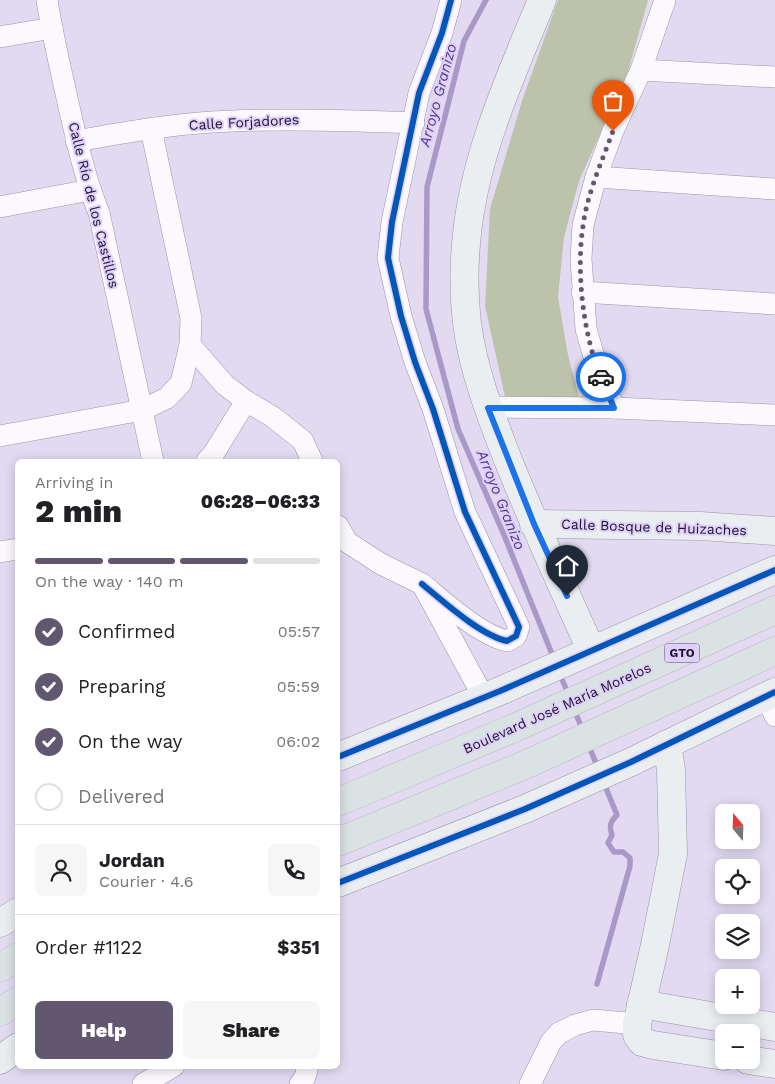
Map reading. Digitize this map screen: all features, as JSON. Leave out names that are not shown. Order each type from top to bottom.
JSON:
[{"type":"main road","name":"Boulevard José María Morelos","points":[[340,801],[514,728],[775,610]]},
{"type":"main road","points":[[340,841],[527,764],[775,651]]},
{"type":"main road","points":[[0,968],[15,959]]},
{"type":"main road","points":[[0,1012],[15,1003]]},
{"type":"street","name":"Calle Río de los Castillos","points":[[47,0],[76,140],[98,214],[153,459]]},
{"type":"street","points":[[340,530],[347,542],[381,564],[422,584],[458,613],[496,639],[507,641],[516,636],[519,627],[465,512],[433,409],[406,334],[388,258],[392,222],[419,93],[442,34],[451,0]]},
{"type":"street","points":[[542,0],[498,109],[480,165],[468,224],[464,264],[466,323],[475,368],[488,408],[534,524],[581,655]]},
{"type":"street","points":[[614,408],[597,367],[586,329],[581,258],[583,225],[596,177],[613,131],[641,70],[665,0]]},
{"type":"street","points":[[0,38],[52,28]]},
{"type":"street","points":[[641,70],[775,77]]},
{"type":"street","name":"Calle Forjadores","points":[[76,140],[151,128],[270,119],[334,119],[414,123]]},
{"type":"street","points":[[0,436],[142,410],[167,398],[181,383],[190,345],[191,318],[151,128]]},
{"type":"street","points":[[596,177],[775,189]]},
{"type":"street","points":[[0,207],[90,190]]},
{"type":"street","points":[[582,292],[775,304]]},
{"type":"street","points":[[190,345],[225,385],[246,401],[273,416],[303,441],[311,459]]},
{"type":"street","points":[[209,459],[246,401]]},
{"type":"street","points":[[488,408],[614,408],[775,414]]},
{"type":"street","name":"Calle Bosque de Huizaches","points":[[534,524],[700,526],[775,531]]},
{"type":"street","points":[[0,552],[15,550]]},
{"type":"street","points":[[340,755],[492,695],[775,570]]},
{"type":"street","points":[[422,584],[492,695]]},
{"type":"street","points":[[340,882],[545,800],[667,744],[772,701]]},
{"type":"street","points":[[667,744],[671,770],[673,854],[639,1014],[637,1035],[642,1042],[715,1054]]},
{"type":"street","points":[[0,923],[15,914]]},
{"type":"street","points":[[530,1084],[551,1042],[559,1033],[575,1025],[593,1020],[639,1014],[775,1027]]},
{"type":"street","points":[[0,1060],[15,1049]]},
{"type":"street","points":[[760,1062],[775,1064]]},
{"type":"street","points":[[300,1084],[307,1069]]},
{"type":"street","points":[[142,1084],[167,1074]]},
{"type":"green space","points":[[558,0],[648,0],[628,72],[579,181],[564,237],[558,297],[568,355],[580,401],[506,401],[485,306],[490,209],[522,101]]},
{"type":"waterway","name":"Arroyo Granizo","points":[[486,0],[464,41],[427,187],[426,309],[458,429],[504,535],[554,659]]},
{"type":"waterway","name":"Arroyo Granizo","points":[[559,672],[569,696]]},
{"type":"waterway","name":"Arroyo Granizo","points":[[574,709],[583,731]]},
{"type":"waterway","name":"Arroyo Granizo","points":[[588,744],[598,768]]},
{"type":"waterway","name":"Arroyo Granizo","points":[[597,984],[630,866],[630,858],[623,852],[614,852],[608,843],[612,835],[611,824],[617,815],[603,781]]},
{"type":"cycle path","points":[[422,584],[485,632],[507,641],[516,636],[519,627],[465,512],[433,409],[415,362],[401,316],[388,258],[392,222],[419,93],[442,33],[451,0]]},
{"type":"cycle path","points":[[340,756],[500,691],[775,570]]},
{"type":"cycle path","points":[[340,882],[525,809],[631,762],[775,692]]},
{"type":"way so far","points":[[601,377],[586,329],[581,258],[583,225],[596,177],[613,131]]},
{"type":"route","points":[[567,596],[534,524],[488,408],[614,408],[601,377]]}]
